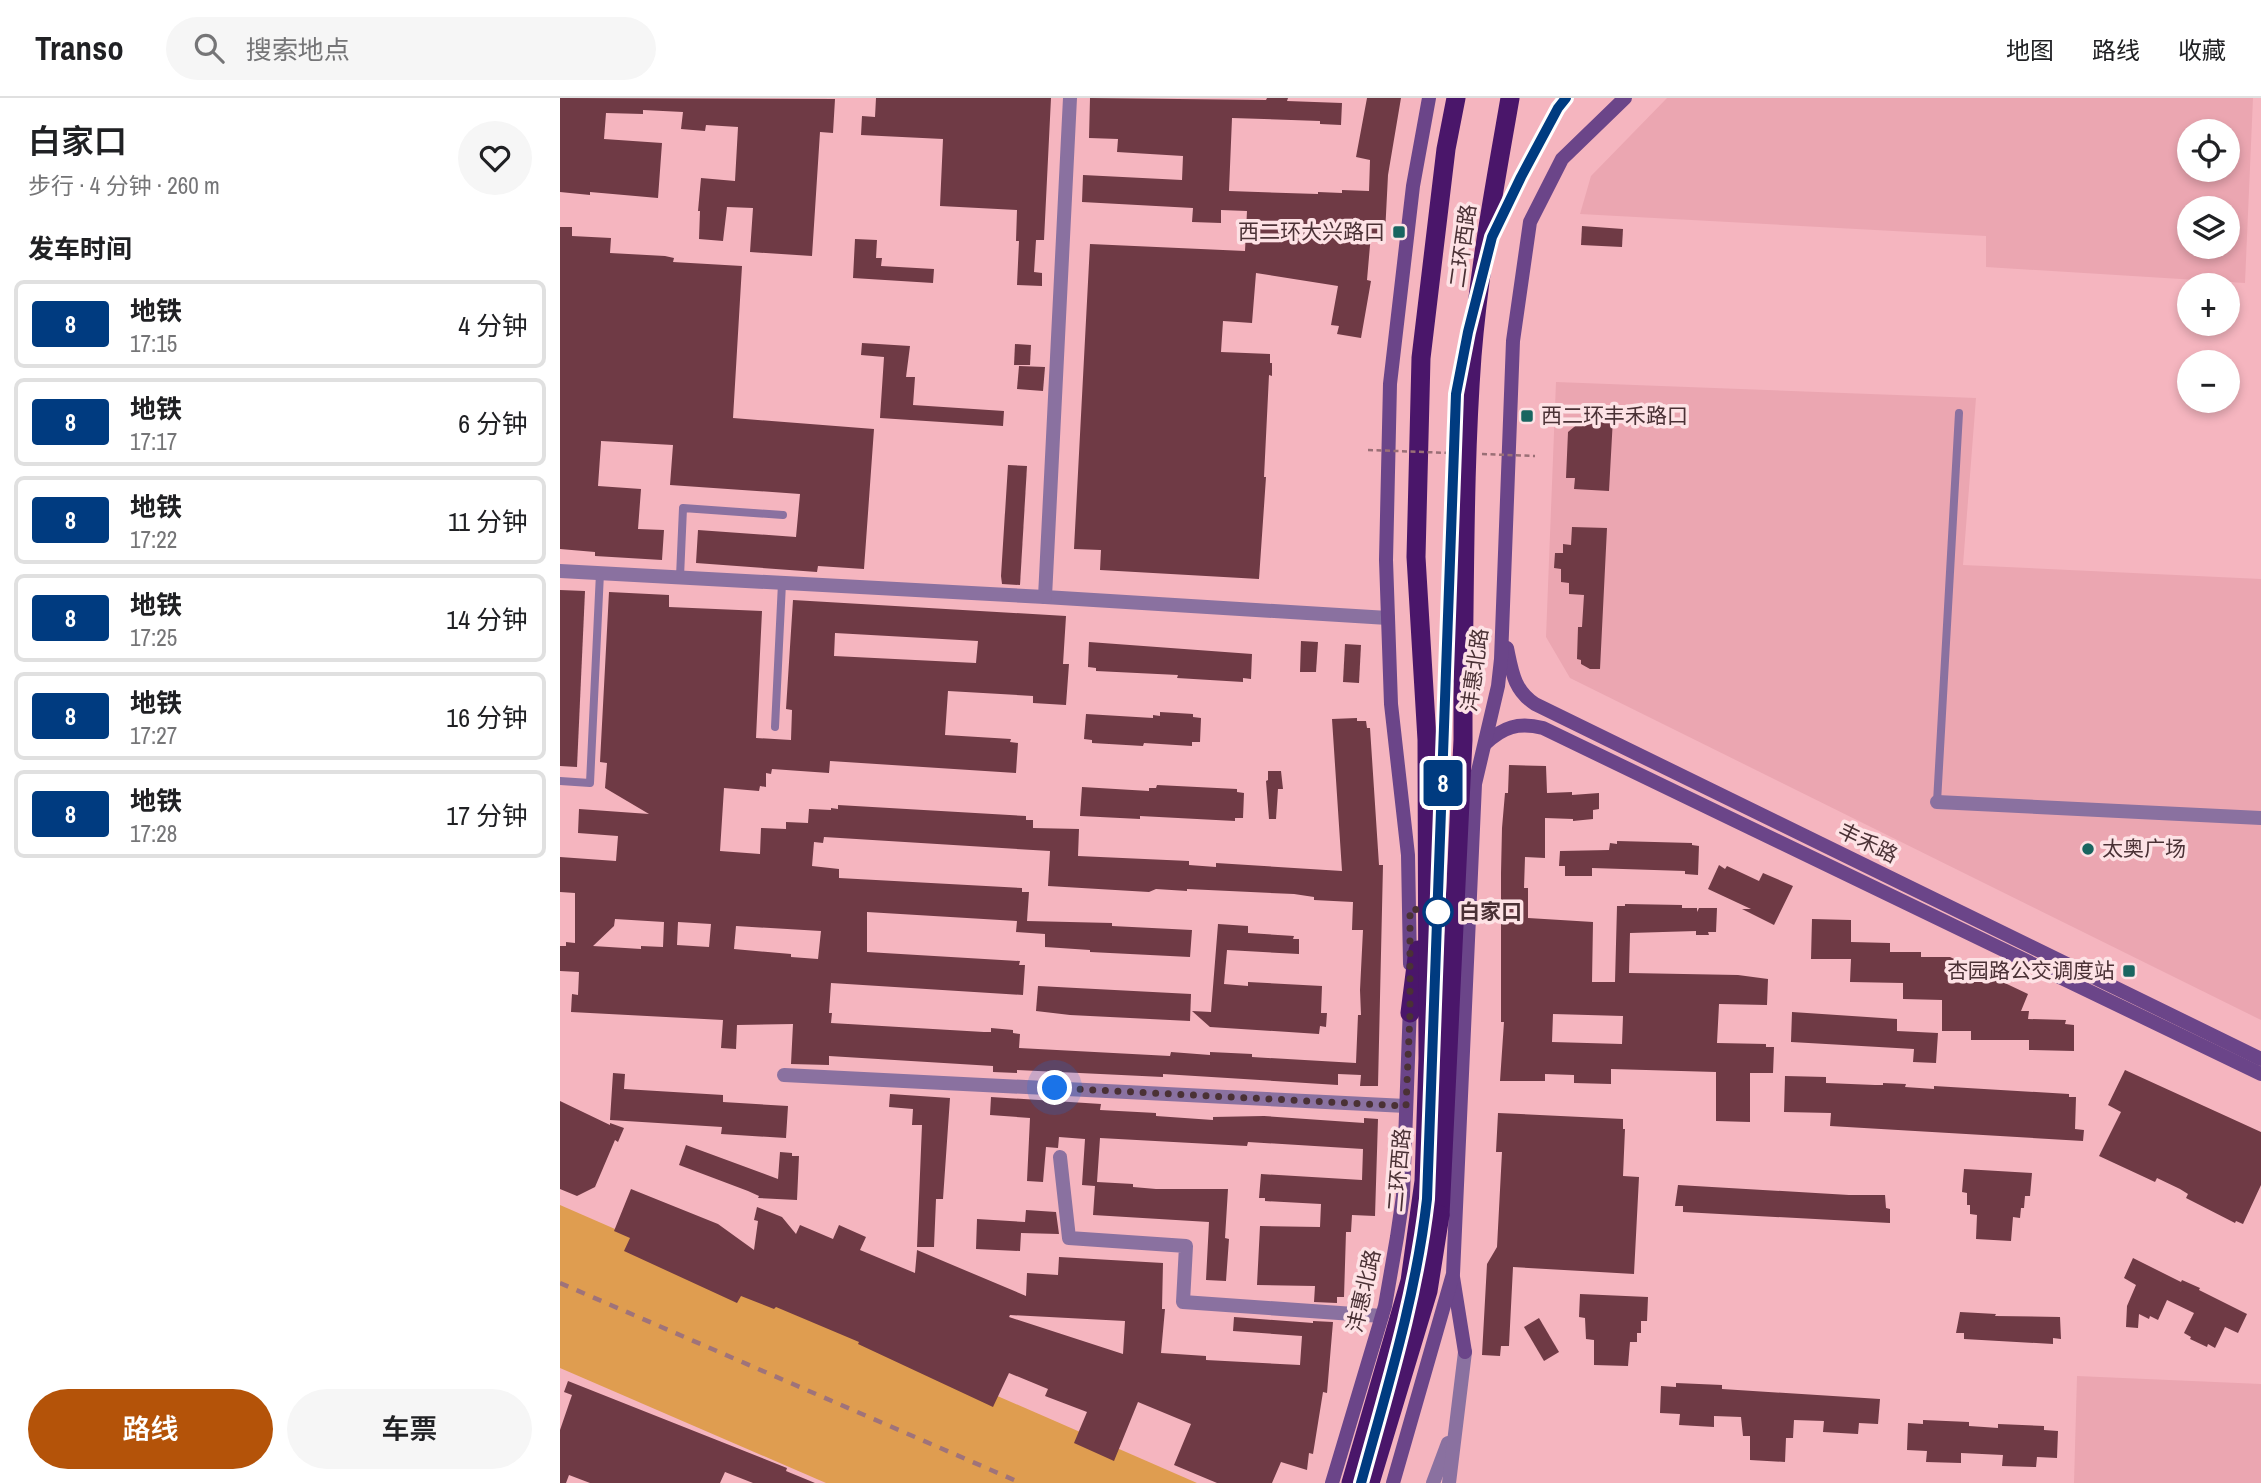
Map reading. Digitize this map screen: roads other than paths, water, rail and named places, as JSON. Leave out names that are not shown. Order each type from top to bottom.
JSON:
[{"type":"highway","name":"二环西路","points":[[1351,1483],[1410,1281],[1424,1181],[1428,1058],[1427,740],[1416,557],[1422,358],[1446,149],[1455,98]]},
{"type":"highway","name":"二环西路","points":[[1370,1483],[1428,1291],[1440,1215],[1463,740],[1467,468],[1472,357],[1482,257],[1510,98]]},
{"type":"highway","points":[[1463,740],[1475,784]]},
{"type":"highway","points":[[1410,1013],[1428,872]]},
{"type":"main road","name":"沣惠北路","points":[[1332,1483],[1382,1316],[1403,1196],[1410,1013],[1408,855],[1391,704],[1386,561],[1390,384],[1413,186],[1429,98]]},
{"type":"main road","name":"沣惠北路","points":[[1393,1483],[1452,1274],[1475,784],[1498,686],[1513,341],[1530,222],[1562,159],[1625,98]]},
{"type":"main road","name":"丰禾路","points":[[1502,626],[1513,681],[1524,697],[1535,704],[2261,1059]]},
{"type":"main road","name":"丰禾路","points":[[1484,745],[1509,726],[1525,724],[1543,728],[2261,1074]]},
{"type":"main road","points":[[1452,1274],[1465,1352]]},
{"type":"main road","points":[[1430,1353],[1441,1340],[1449,1338],[1457,1340],[1465,1352]]},
{"type":"street","points":[[1045,597],[1070,98]]},
{"type":"street","points":[[560,571],[1388,618]]},
{"type":"street","points":[[1937,802],[2261,818]]},
{"type":"street","points":[[784,1075],[1406,1106]]},
{"type":"street","points":[[1060,1157],[1069,1238],[1186,1246],[1183,1303],[1382,1316]]},
{"type":"street","points":[[1450,1483],[1465,1352]]},
{"type":"street","points":[[1433,1483],[1456,1422]]},
{"type":"lane","points":[[1937,802],[1959,413]]},
{"type":"lane","points":[[680,577],[683,508],[783,514]]},
{"type":"lane","points":[[560,781],[590,783],[600,573]]},
{"type":"lane","points":[[775,727],[782,583]]},
{"type":"railway","points":[[560,1283],[1021,1483]]},
{"type":"metro line","name":"8","points":[[1361,1483],[1403,1330],[1418,1263],[1427,1199],[1456,394],[1468,332],[1492,237],[1521,177],[1566,98]]},
{"type":"place","name":"西二环大兴路口","points":[[1399,232]]},
{"type":"place","name":"西二环丰禾路口","points":[[1527,416]]},
{"type":"place","name":"太奥广场","points":[[2088,849]]},
{"type":"place","name":"白家口","points":[[1438,912]]},
{"type":"place","name":"杏园路公交调度站","points":[[2129,971]]}]
